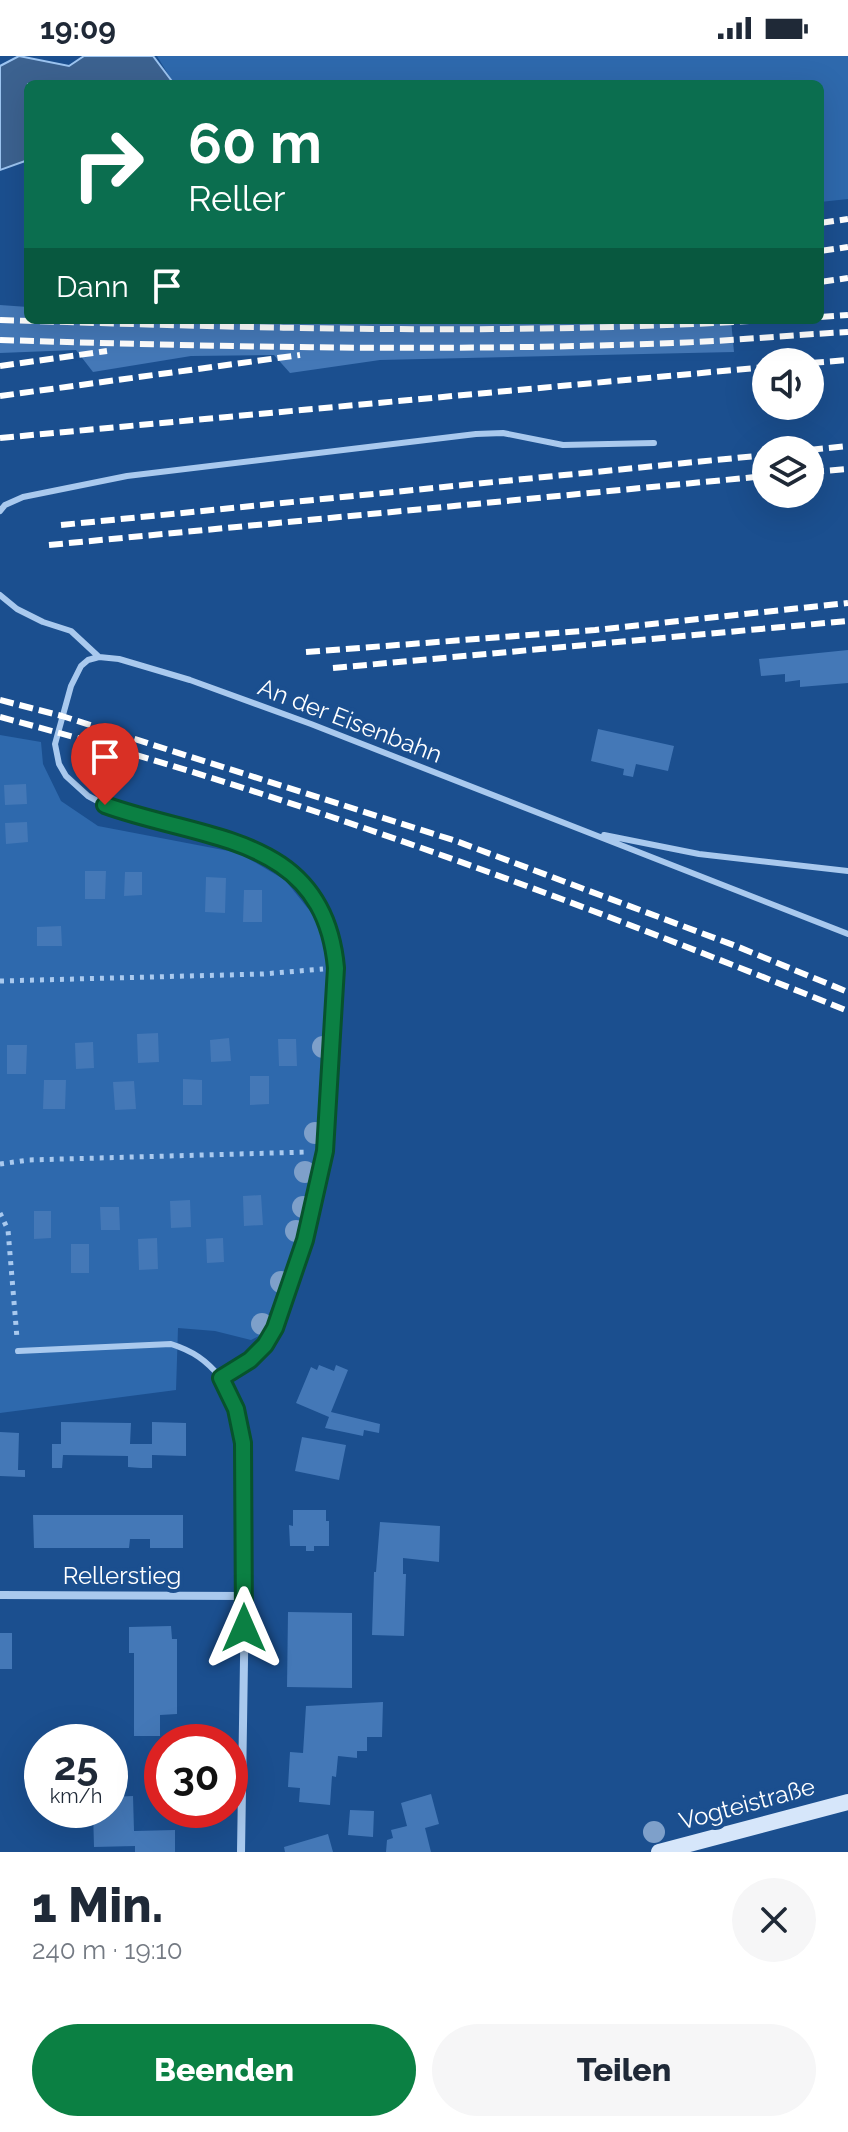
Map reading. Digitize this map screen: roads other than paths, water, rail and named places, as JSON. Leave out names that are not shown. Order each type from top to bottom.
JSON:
[{"type":"street","points":[[221,1378],[236,1409],[243,1443],[245,1596],[241,1852]]},
{"type":"street","name":"Rellerstieg","points":[[0,1595],[245,1596]]},
{"type":"street","name":"Vogteistraße","points":[[659,1852],[848,1802]]},
{"type":"lane","points":[[0,511],[5,505],[23,497],[127,476],[476,434],[503,433],[563,445],[654,443]]},
{"type":"lane","points":[[0,595],[17,609],[71,631],[99,657]]},
{"type":"lane","points":[[18,1351],[171,1344],[192,1350],[221,1378],[250,1360],[265,1345],[275,1328],[301,1254],[325,1151],[336,968],[330,929],[323,910],[291,872],[262,853],[229,839],[105,805],[88,796],[66,776],[55,754],[60,724],[75,675],[88,660],[99,657]]},
{"type":"lane","name":"An der Eisenbahn","points":[[99,657],[119,659],[203,685],[848,934]]},
{"type":"lane","name":"An der Eisenbahn","points":[[585,830],[699,854],[848,871]]},
{"type":"railway","points":[[824,222],[848,219]]},
{"type":"railway","points":[[824,250],[848,247]]},
{"type":"railway","points":[[824,281],[848,278]]},
{"type":"railway","points":[[824,317],[848,315]]},
{"type":"railway","points":[[0,320],[24,321]]},
{"type":"railway","points":[[144,324],[479,329],[690,324]]},
{"type":"railway","points":[[0,340],[421,348],[589,346],[848,332]]},
{"type":"railway","points":[[0,366],[107,351]]},
{"type":"railway","points":[[0,396],[300,355]]},
{"type":"railway","points":[[824,362],[848,360]]},
{"type":"railway","points":[[0,438],[752,368]]},
{"type":"railway","points":[[824,448],[848,446]]},
{"type":"railway","points":[[61,525],[752,456]]},
{"type":"railway","points":[[824,471],[848,469]]},
{"type":"railway","points":[[49,545],[752,477]]},
{"type":"railway","points":[[306,652],[595,630],[848,603]]},
{"type":"railway","points":[[333,668],[848,621]]},
{"type":"railway","points":[[0,700],[62,716],[456,841],[736,946],[848,992]]},
{"type":"railway","points":[[0,717],[216,779],[428,850],[639,928],[848,1011]]}]
